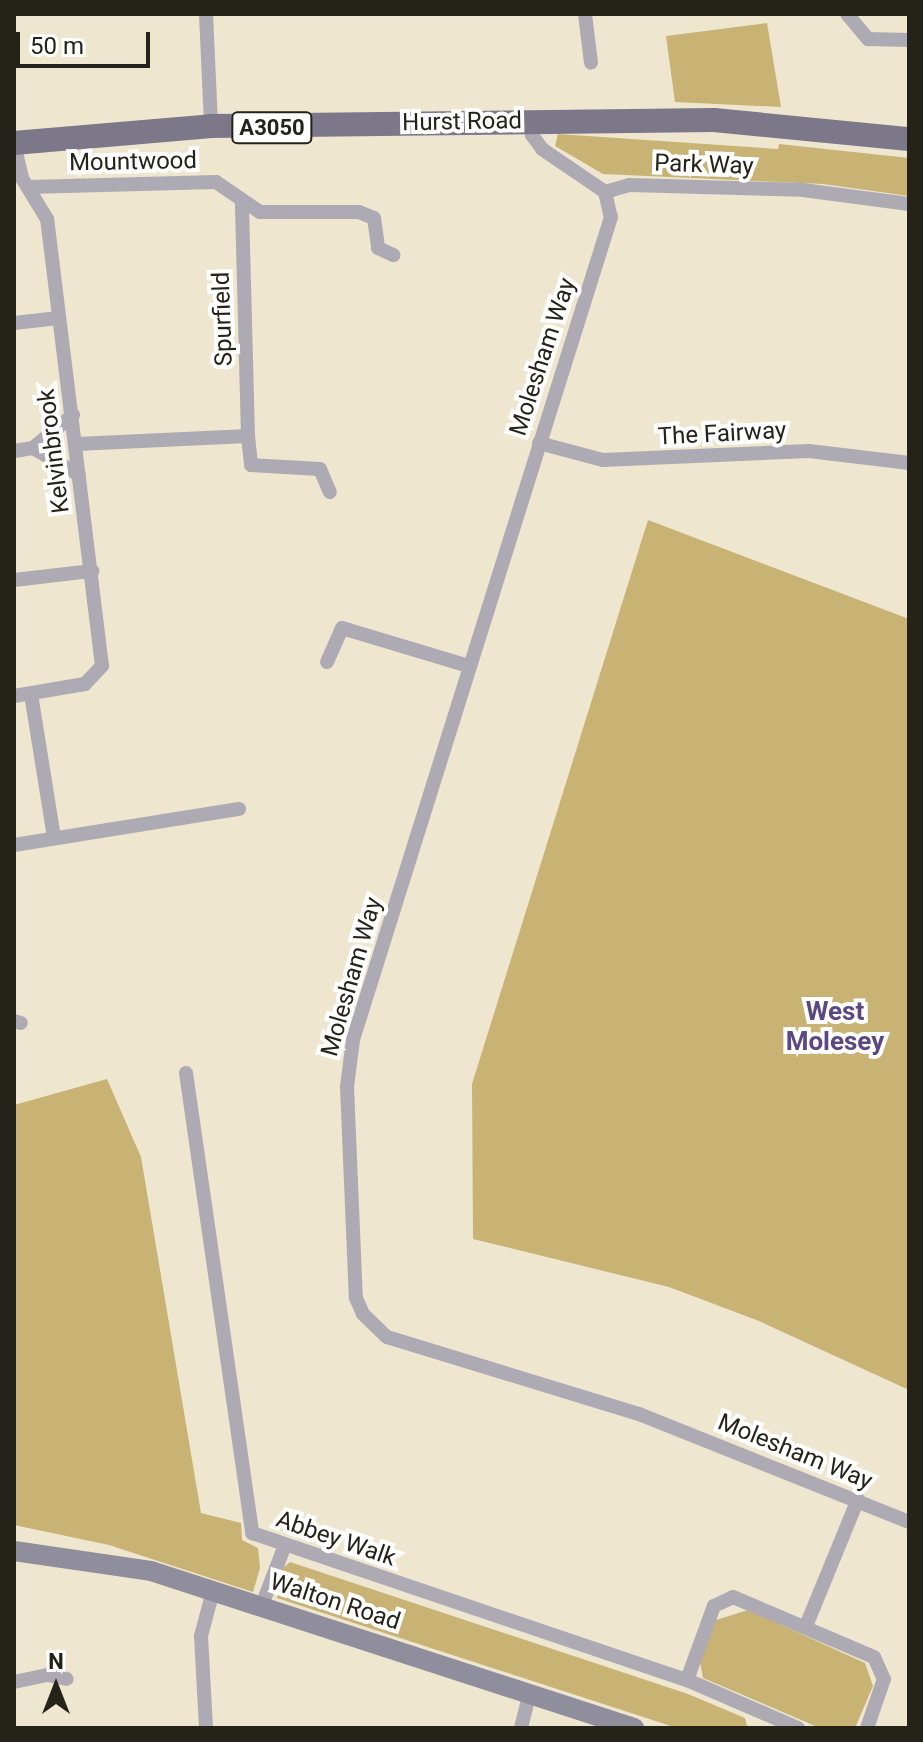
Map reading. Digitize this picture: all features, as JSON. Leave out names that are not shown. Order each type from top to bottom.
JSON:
[{"type":"main road","name":"Hurst Road","points":[[14,143],[211,126],[714,120],[909,139]]},
{"type":"main road","name":"Walton Road","points":[[14,1551],[109,1562],[213,1591],[634,1728]]},
{"type":"street","points":[[206,14],[211,126]]},
{"type":"street","points":[[585,14],[591,63]]},
{"type":"street","points":[[847,14],[868,39],[909,40]]},
{"type":"street","points":[[531,121],[532,135],[542,149],[605,192]]},
{"type":"street","name":"Kelvinbrook","points":[[14,143],[21,182],[47,219],[102,666],[85,684],[14,696]]},
{"type":"street","name":"Mountwood","points":[[21,182],[216,182],[260,212],[359,212],[374,218],[378,248],[393,255]]},
{"type":"street","name":"Park Way","points":[[605,192],[629,185],[803,190],[909,204]]},
{"type":"street","name":"Molesham Way","points":[[605,192],[611,217],[469,666],[349,1064],[356,1298],[363,1314],[387,1337],[626,1410],[858,1499],[909,1522]]},
{"type":"street","name":"Spurfield","points":[[242,201],[251,465],[320,469],[330,492]]},
{"type":"street","points":[[14,323],[59,318]]},
{"type":"street","points":[[14,451],[33,448],[73,415]]},
{"type":"street","points":[[77,444],[248,436]]},
{"type":"street","name":"The Fairway","points":[[539,443],[603,460],[809,451],[909,463]]},
{"type":"street","points":[[33,448],[79,475]]},
{"type":"street","points":[[14,580],[92,571]]},
{"type":"street","points":[[327,662],[335,633],[342,628],[469,666]]},
{"type":"street","points":[[31,694],[54,838]]},
{"type":"street","points":[[14,845],[239,809]]},
{"type":"street","name":"Abbey Walk","points":[[186,1073],[252,1533],[687,1680],[763,1721],[798,1728]]},
{"type":"street","points":[[806,1626],[858,1499]]},
{"type":"street","points":[[262,1605],[285,1545]]},
{"type":"street","points":[[206,1728],[201,1636],[213,1591]]},
{"type":"street","points":[[687,1680],[714,1606],[722,1599],[733,1597],[874,1657],[883,1668],[867,1728]]},
{"type":"street","points":[[14,1682],[48,1675],[67,1679]]},
{"type":"street","points":[[521,1728],[530,1692]]},
{"type":"shaded area","points":[[767,23],[781,107],[675,102],[666,36]]},
{"type":"shaded area","points":[[558,134],[778,149],[779,144],[909,158],[909,196],[823,184],[603,174],[555,146]]},
{"type":"shaded area","points":[[648,520],[909,619],[909,1390],[759,1321],[669,1287],[473,1239],[472,1084]]},
{"type":"shaded area","points":[[107,1079],[141,1157],[201,1513],[241,1523],[242,1540],[258,1548],[260,1568],[253,1592],[109,1545],[14,1525],[14,1105]]},
{"type":"shaded area","points":[[290,1562],[688,1694],[745,1718],[747,1726],[677,1728],[277,1598],[283,1568]]},
{"type":"shaded area","points":[[748,1610],[865,1663],[873,1686],[855,1728],[820,1728],[703,1678],[700,1662],[716,1620]]},
{"type":"district","name":"West Molesey","points":[[835,1027]]}]
